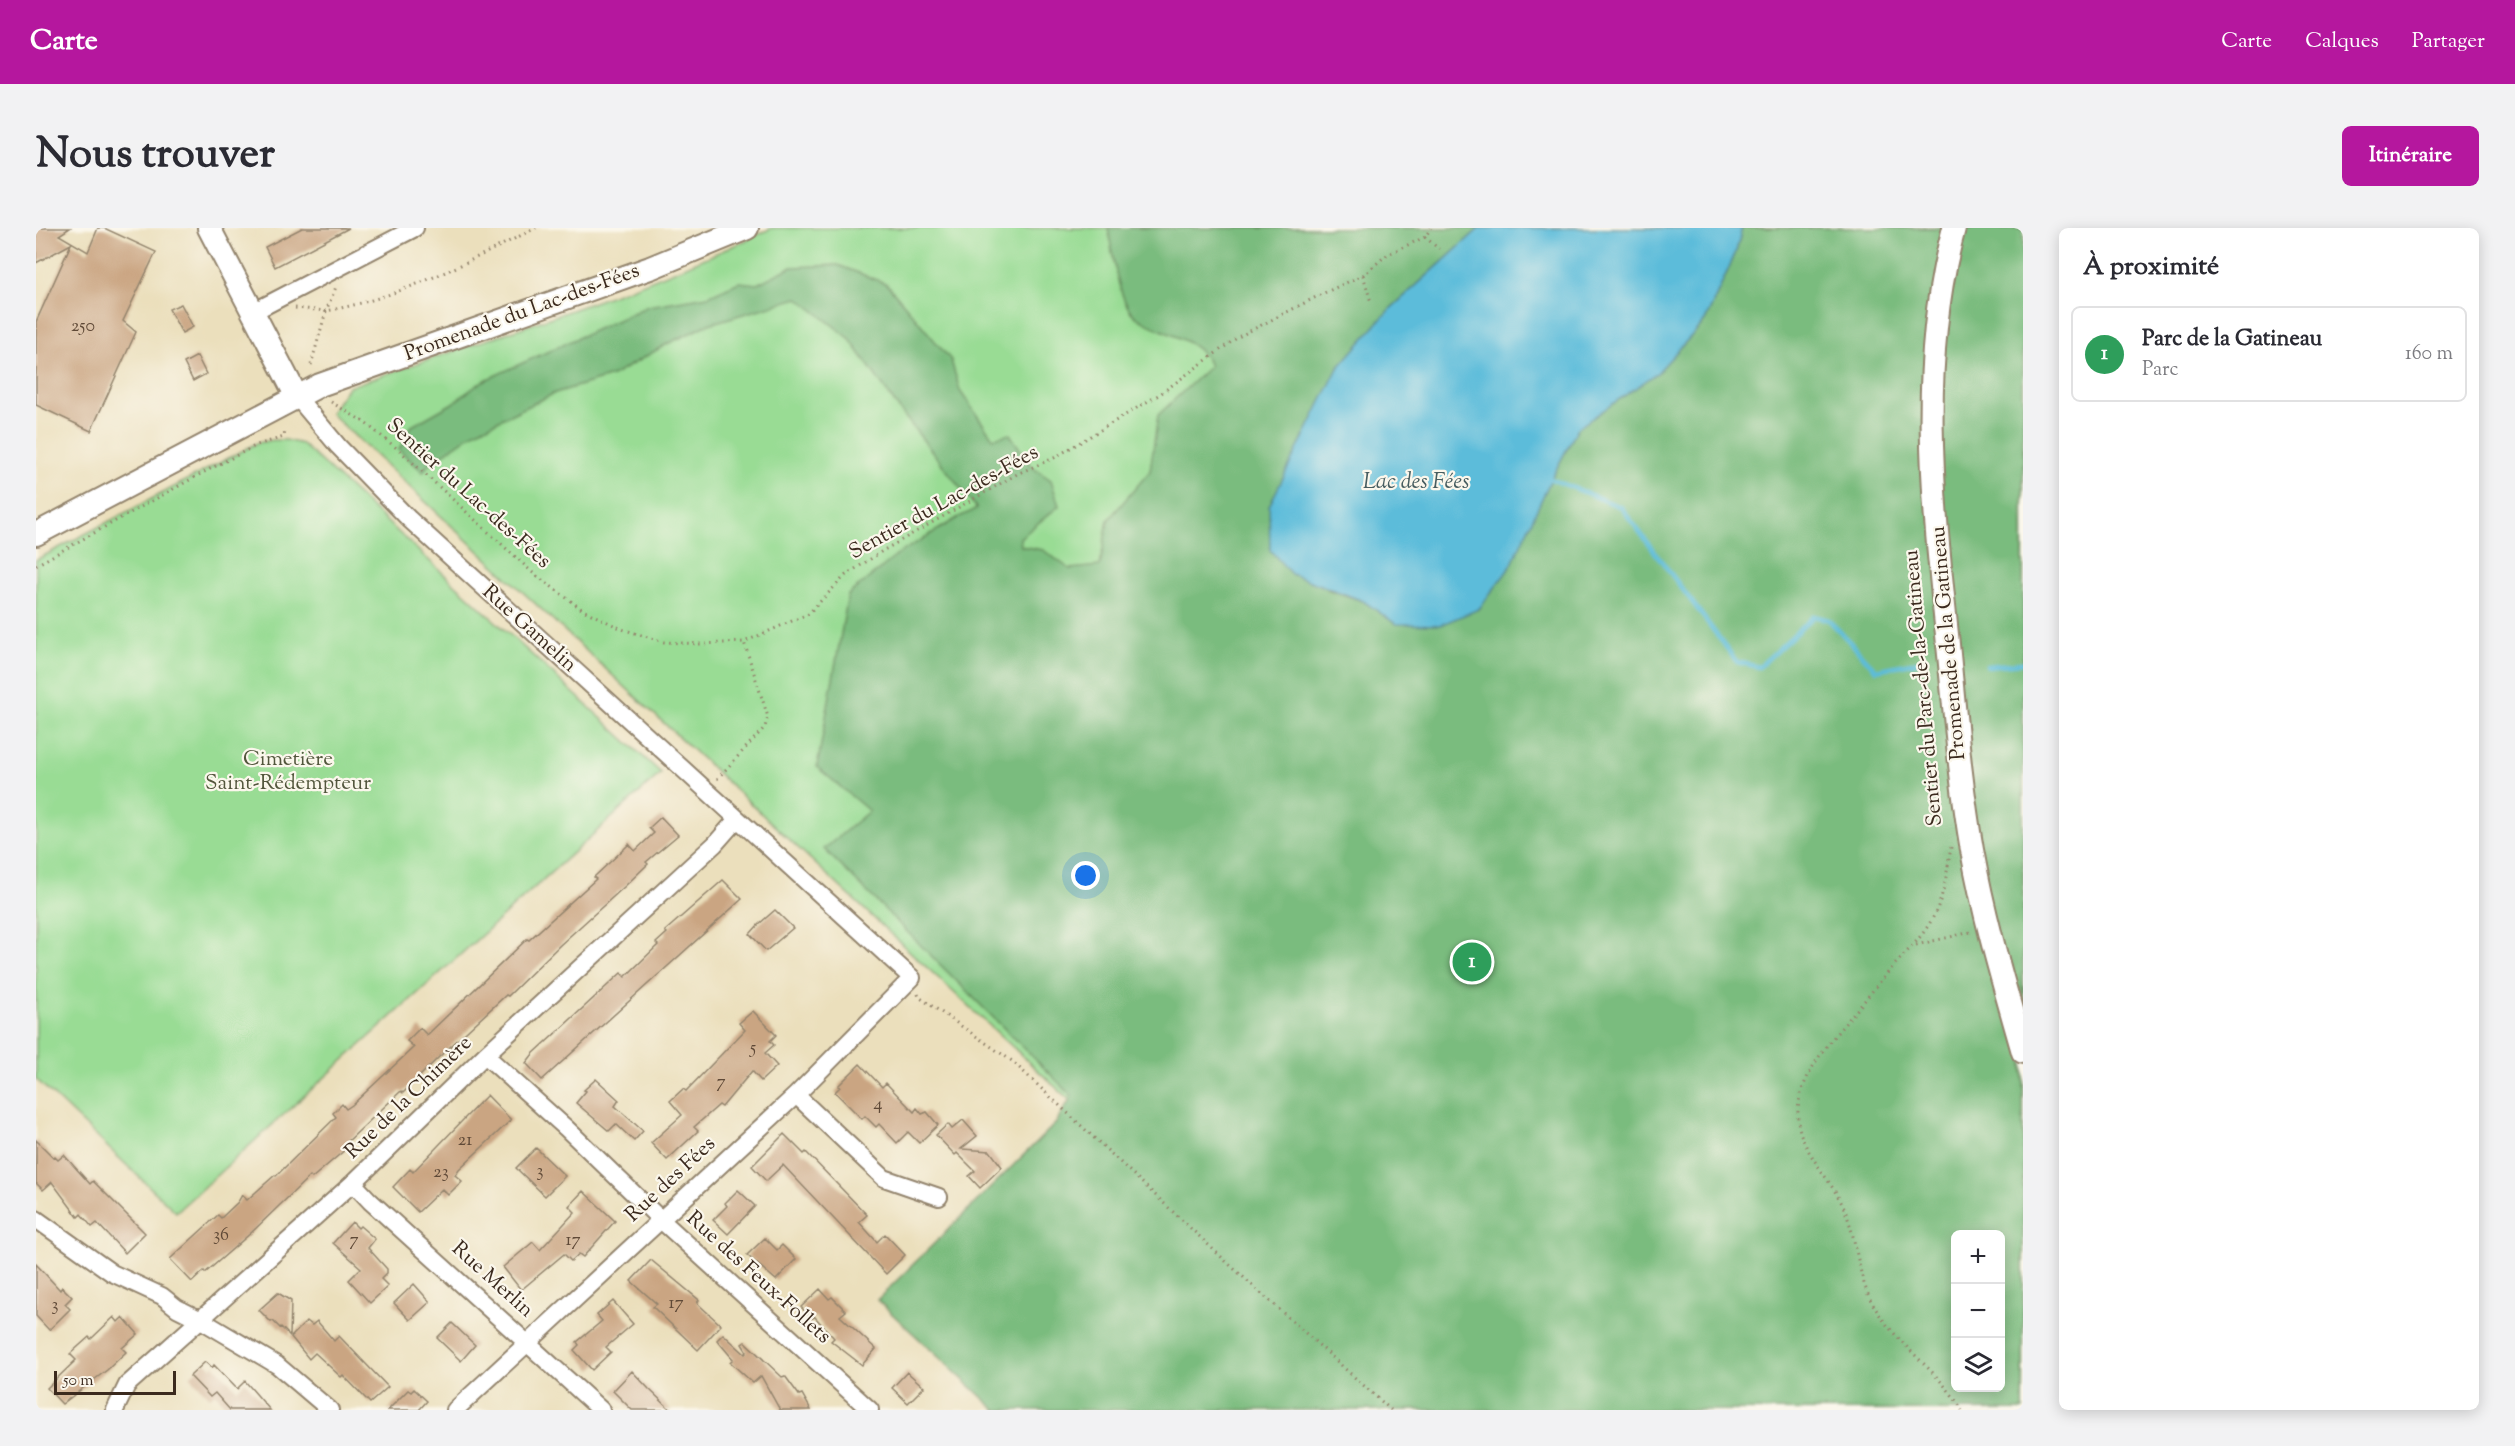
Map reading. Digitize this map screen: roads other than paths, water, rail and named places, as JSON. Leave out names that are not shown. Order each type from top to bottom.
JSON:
[{"type":"street","name":"Rue Gamelin","points":[[209,228],[297,397],[338,446],[409,519],[912,978]]},
{"type":"street","name":"Promenade du Lac-des-Fées","points":[[36,534],[320,385],[650,268],[747,228]]},
{"type":"street","name":"Promenade de la Gatineau","points":[[1954,228],[1943,272],[1935,324],[1932,389],[1934,476],[1941,578],[1959,754],[1972,851],[1989,928],[2023,1052]]},
{"type":"street","points":[[253,312],[412,229]]},
{"type":"street","name":"Rue de la Chimère","points":[[115,1410],[127,1385],[353,1183],[485,1055],[715,844],[737,819]]},
{"type":"street","name":"Rue des Fées","points":[[455,1410],[796,1095],[912,978]]},
{"type":"street","name":"Rue des Feux-Follets","points":[[485,1055],[566,1128],[661,1220],[870,1410]]},
{"type":"street","points":[[796,1095],[884,1178],[939,1197]]},
{"type":"street","name":"Rue Merlin","points":[[353,1183],[601,1410]]},
{"type":"street","points":[[36,1219],[112,1273],[162,1296],[177,1308],[290,1374],[330,1410]]},
{"type":"water","name":"Lac des Fées","points":[[1480,228],[1742,228],[1736,252],[1705,321],[1657,373],[1578,428],[1551,479],[1511,566],[1479,609],[1440,625],[1396,624],[1363,601],[1291,574],[1270,550],[1269,506],[1338,368],[1388,311]]},
{"type":"waterway","points":[[1551,479],[1621,507],[1737,662],[1759,667],[1814,616],[1829,620],[1876,670],[1916,662]]},
{"type":"waterway","points":[[1987,666],[2023,663]]},
{"type":"place","name":"Parc de la Gatineau","points":[[1472,962]]},
{"type":"park label","name":"Cimetière Saint-Rédempteur","points":[[288,772]]}]
